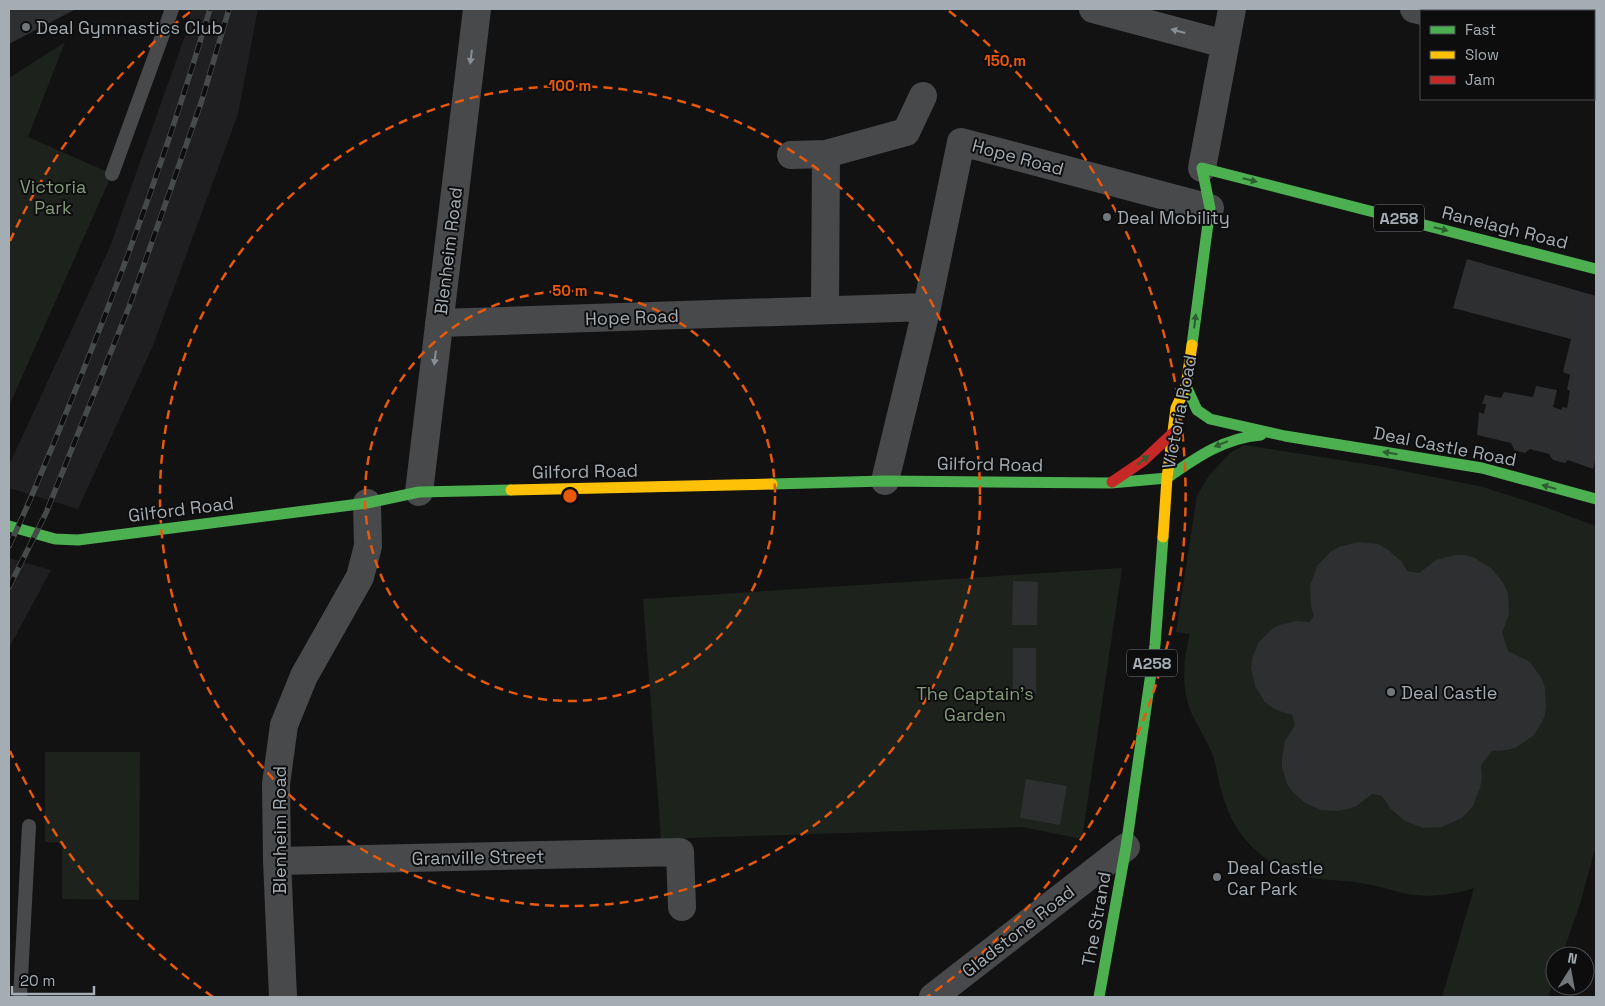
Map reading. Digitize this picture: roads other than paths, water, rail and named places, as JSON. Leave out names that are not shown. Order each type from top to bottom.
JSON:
[{"type":"main road","name":"Victoria Road","points":[[1126,847],[1155,646],[1166,478],[1176,408],[1186,386],[1210,208],[1202,168]]},
{"type":"main road","name":"Ranelagh Road","points":[[1202,168],[1596,269]]},
{"type":"main road","name":"Deal Castle Road","points":[[1186,386],[1194,406],[1204,417],[1285,436],[1482,468],[1596,499]]},
{"type":"main road","points":[[1111,483],[1143,461],[1173,434]]},
{"type":"main road","name":"Deal Castle Road","points":[[1166,478],[1211,448],[1224,442],[1248,435],[1285,436]]},
{"type":"main road","name":"Gilford Road","points":[[9,526],[55,540],[78,540],[367,503],[419,492],[885,481],[1111,483],[1166,478]]},
{"type":"main road","name":"The Strand","points":[[1099,997],[1126,847]]},
{"type":"street","name":"Blenheim Road","points":[[419,492],[477,9]]},
{"type":"street","points":[[1093,9],[1225,44]]},
{"type":"street","name":"Victoria Road","points":[[1202,168],[1232,9]]},
{"type":"street","points":[[791,156],[826,154],[906,132],[923,96]]},
{"type":"street","name":"Hope Road","points":[[885,481],[928,307],[961,142],[1210,208]]},
{"type":"street","points":[[825,310],[826,154]]},
{"type":"street","name":"Hope Road","points":[[439,323],[928,307]]},
{"type":"street","name":"Blenheim Road","points":[[283,997],[277,861],[276,784],[284,725],[304,676],[360,576],[368,546],[367,503]]},
{"type":"street","name":"Gladstone Road","points":[[933,997],[1126,847]]},
{"type":"street","name":"Granville Street","points":[[277,861],[680,852],[682,908]]},
{"type":"lane","points":[[112,174],[172,9]]},
{"type":"lane","points":[[20,997],[29,826]]},
{"type":"railway","points":[[9,546],[44,467],[114,293],[164,152],[210,9]]},
{"type":"railway","points":[[9,587],[46,513],[129,307],[202,100],[229,9]]},
{"type":"place","name":"Deal Gymnastics Club","points":[[26,27]]},
{"type":"place","name":"Deal Mobility","points":[[1107,217]]},
{"type":"place","name":"Deal Castle","points":[[1391,692]]},
{"type":"place","name":"Deal Castle Car Park","points":[[1217,877]]},
{"type":"park label","name":"Victoria Park","points":[[53,196]]},
{"type":"park label","name":"The Captain's Garden","points":[[975,703]]}]
